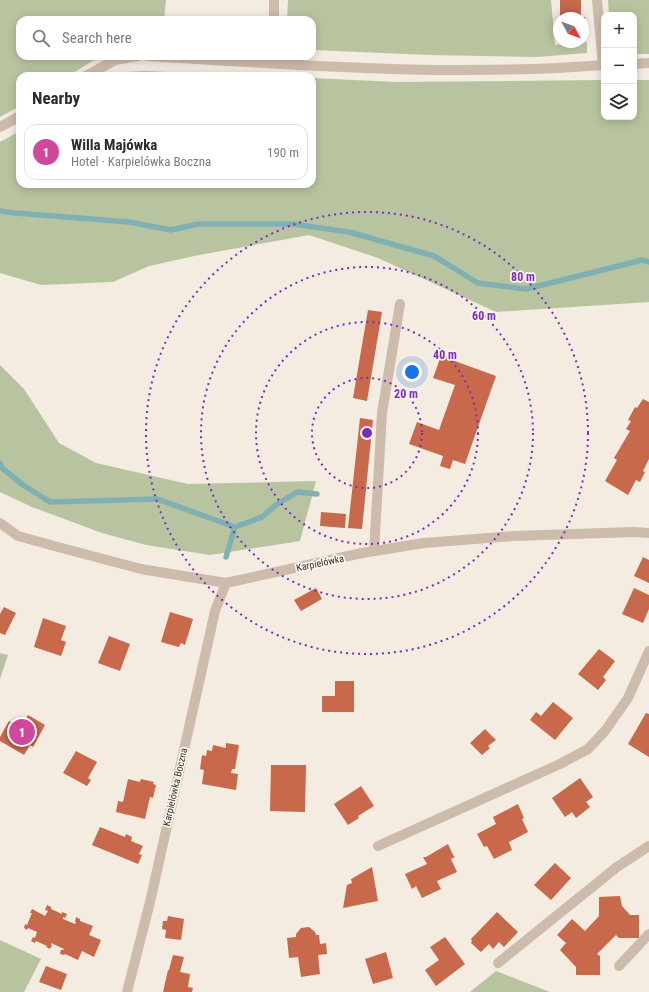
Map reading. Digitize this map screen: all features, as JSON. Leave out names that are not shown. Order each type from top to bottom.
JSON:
[{"type":"street","points":[[274,0],[274,16]]},
{"type":"street","points":[[597,0],[602,48]]},
{"type":"street","points":[[93,72],[115,60]]},
{"type":"street","points":[[276,60],[377,69],[510,70],[601,65]]},
{"type":"street","points":[[637,64],[649,63]]},
{"type":"street","points":[[0,127],[16,118]]},
{"type":"street","points":[[374,551],[382,413],[400,304]]},
{"type":"street","name":"Karpielówka","points":[[0,523],[18,536],[58,547],[141,568],[226,583],[374,551],[424,544],[514,536],[634,532],[649,533]]},
{"type":"street","name":"Karpielówka Boczna","points":[[127,992],[150,902],[215,611],[226,583]]},
{"type":"street","points":[[378,846],[560,764],[588,749],[605,731],[628,698],[649,651]]},
{"type":"street","points":[[498,962],[617,867],[649,846]]},
{"type":"street","points":[[619,966],[649,934]]},
{"type":"green space","points":[[0,0],[166,0],[164,16],[16,16],[16,60],[94,60],[75,72],[16,72],[16,108],[0,117]]},
{"type":"green space","points":[[288,0],[551,0],[553,48],[587,48],[587,53],[537,57],[430,55],[316,50],[316,16],[287,16]]},
{"type":"green space","points":[[608,0],[649,0],[649,54],[637,54],[637,12],[609,12]]},
{"type":"green space","points":[[144,71],[167,72],[126,72]]},
{"type":"green space","points":[[316,78],[396,82],[601,80],[601,120],[637,120],[637,80],[649,80],[649,302],[496,312],[378,258],[309,235],[199,255],[149,266],[113,282],[41,285],[0,273],[0,142],[16,133],[16,188],[316,188]]},
{"type":"green space","points":[[0,365],[24,389],[59,443],[96,463],[188,484],[316,481],[300,541],[210,555],[146,545],[102,533],[32,507],[0,492]]},
{"type":"green space","points":[[0,653],[8,655],[0,679]]},
{"type":"green space","points":[[0,940],[41,959],[24,992],[0,992]]},
{"type":"green space","points":[[496,971],[550,992],[470,992]]},
{"type":"building","points":[[560,0],[581,0],[581,12],[560,12]]},
{"type":"building","points":[[368,310],[382,312],[367,401],[353,398]]},
{"type":"building","points":[[441,356],[496,376],[465,464],[453,460],[450,469],[440,466],[443,456],[409,444],[417,422],[439,430],[455,385],[433,378]]},
{"type":"building","points":[[643,399],[649,402],[649,459],[643,471],[645,472],[640,482],[636,480],[628,495],[605,481],[617,460],[614,458],[630,431],[626,429],[631,421],[628,420],[635,407],[637,408]]},
{"type":"building","points":[[360,418],[373,420],[362,529],[348,528]]},
{"type":"building","points":[[321,512],[346,514],[345,528],[320,526]]},
{"type":"building","points":[[643,557],[649,560],[649,583],[634,576]]},
{"type":"building","points":[[316,588],[322,599],[301,611],[294,600]]},
{"type":"building","points":[[634,588],[649,595],[649,609],[643,623],[622,614]]},
{"type":"building","points":[[4,607],[16,613],[5,635],[0,633],[0,614]]},
{"type":"building","points":[[170,612],[193,619],[185,645],[181,643],[179,647],[161,642]]},
{"type":"building","points":[[43,618],[66,626],[61,640],[66,642],[61,656],[34,647]]},
{"type":"building","points":[[109,636],[130,644],[120,671],[98,663]]},
{"type":"building","points":[[599,649],[615,661],[603,677],[606,680],[598,690],[578,674]]},
{"type":"building","points":[[335,681],[354,681],[354,712],[322,712],[322,696],[335,696]]},
{"type":"building","points":[[553,702],[573,718],[555,740],[530,720],[536,712],[541,716]]},
{"type":"building","points":[[646,713],[649,714],[649,757],[628,744]]},
{"type":"building","points":[[28,715],[45,725],[33,747],[30,745],[24,755],[0,741],[0,737],[9,721],[21,727]]},
{"type":"building","points":[[485,729],[496,740],[488,746],[490,748],[482,755],[470,743]]},
{"type":"building","points":[[226,743],[239,745],[235,769],[232,769],[231,773],[238,774],[236,790],[202,784],[204,770],[200,769],[202,755],[206,756],[207,750],[212,751],[213,745],[226,748]]},
{"type":"building","points":[[76,751],[97,762],[88,778],[91,780],[87,786],[63,773]]},
{"type":"building","points":[[271,765],[306,765],[305,812],[270,811]]},
{"type":"building","points":[[580,778],[593,797],[586,802],[590,807],[576,818],[572,812],[565,817],[552,798]]},
{"type":"building","points":[[128,779],[140,782],[141,779],[154,782],[153,784],[156,785],[153,798],[150,797],[145,819],[116,812],[118,801],[123,802]]},
{"type":"building","points":[[361,786],[374,806],[358,816],[359,818],[348,825],[334,804]]},
{"type":"building","points":[[518,804],[524,818],[522,819],[528,832],[509,842],[512,850],[494,859],[487,846],[484,847],[477,834],[496,824],[493,817]]},
{"type":"building","points":[[100,827],[125,837],[126,834],[132,837],[131,841],[143,846],[139,854],[142,855],[138,864],[92,845]]},
{"type":"building","points":[[448,844],[455,857],[451,859],[457,872],[437,881],[441,889],[422,898],[416,886],[412,889],[405,874],[427,864],[423,857],[426,857]]},
{"type":"building","points":[[555,863],[571,878],[551,900],[534,885]]},
{"type":"building","points":[[372,867],[378,901],[343,908],[347,885],[352,883],[351,879]]},
{"type":"building","points":[[620,896],[622,906],[630,915],[639,915],[639,938],[619,938],[616,935],[597,954],[600,956],[600,975],[576,975],[576,967],[560,950],[566,943],[557,935],[572,919],[585,931],[599,916],[599,897]]},
{"type":"building","points":[[47,905],[51,907],[51,909],[62,914],[62,912],[67,914],[65,918],[63,917],[63,919],[75,924],[76,917],[80,919],[80,921],[93,926],[89,935],[101,940],[94,957],[82,951],[78,960],[65,954],[60,954],[61,950],[64,949],[51,943],[52,945],[50,949],[36,941],[35,943],[31,941],[33,937],[35,938],[37,932],[24,928],[25,924],[27,925],[32,909],[45,916],[48,911],[45,910]]},
{"type":"building","points":[[497,912],[518,932],[504,947],[499,942],[493,949],[489,944],[481,952],[471,943],[471,939]]},
{"type":"building","points":[[168,916],[184,919],[181,940],[165,938],[166,930],[162,929],[163,921],[167,921]]},
{"type":"building","points":[[309,927],[315,932],[316,935],[319,935],[320,944],[326,943],[327,954],[318,955],[320,974],[301,977],[298,957],[289,958],[287,938],[296,937],[296,934],[301,928]]},
{"type":"building","points":[[445,937],[465,964],[436,986],[425,970],[439,960],[430,947]]},
{"type":"building","points":[[386,952],[393,978],[373,984],[365,959]]},
{"type":"building","points":[[173,955],[184,957],[180,972],[190,974],[188,987],[193,988],[192,992],[163,992]]},
{"type":"building","points":[[46,966],[67,974],[61,990],[39,982]]},
{"type":"waterway","points":[[0,211],[129,222],[171,230],[198,224],[293,224],[349,232],[434,256],[478,283],[526,289],[642,260],[649,262]]},
{"type":"waterway","points":[[0,463],[2,468],[23,485],[50,502],[157,499],[235,527],[262,517],[276,505],[297,492],[317,494]]},
{"type":"waterway","points":[[226,557],[235,527]]},
{"type":"place","name":"Willa Majówka","points":[[22,732]]}]
